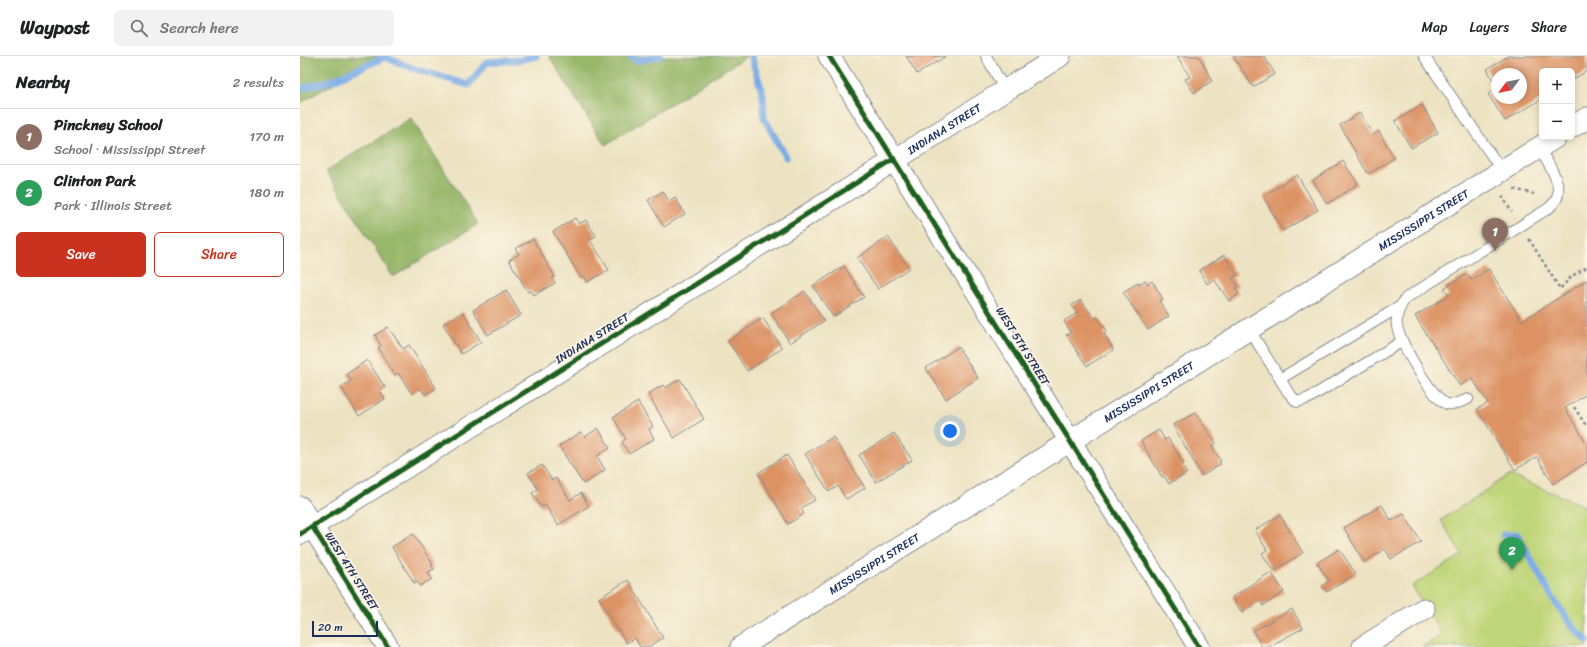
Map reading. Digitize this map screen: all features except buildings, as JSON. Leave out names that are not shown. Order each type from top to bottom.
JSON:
[{"type":"street","name":"WEST 5TH STREET","points":[[829,56],[1199,647]]},
{"type":"street","name":"INDIANA STREET","points":[[306,530],[1060,56]]},
{"type":"street","points":[[1575,125],[1587,118]]},
{"type":"street","name":"MISSISSIPPI STREET","points":[[741,647],[1249,329],[1505,179],[1547,142]]},
{"type":"street","name":"WEST 4TH STREET","points":[[300,506],[306,530],[388,647]]},
{"type":"street","points":[[1363,647],[1424,610]]},
{"type":"lane","points":[[986,56],[1005,90]]},
{"type":"lane","points":[[1424,56],[1505,179]]},
{"type":"lane","points":[[1280,379],[1399,307],[1406,298],[1549,208],[1557,198],[1558,187],[1552,170],[1547,142]]},
{"type":"lane","points":[[1399,307],[1396,325],[1401,342],[1436,397],[1447,404],[1456,404],[1468,399]]},
{"type":"lane","points":[[1249,329],[1280,379],[1297,402],[1309,398],[1401,342]]},
{"type":"path","points":[[1505,179],[1534,194]]},
{"type":"path","points":[[1504,191],[1500,194],[1514,216]]},
{"type":"path","points":[[1527,236],[1560,289],[1572,276],[1587,267]]},
{"type":"path","points":[[1574,407],[1587,427]]},
{"type":"green space","points":[[300,56],[380,56],[300,103]]},
{"type":"green space","points":[[549,56],[747,56],[605,145]]},
{"type":"green space","points":[[411,118],[478,224],[393,277],[326,171]]},
{"type":"green space","points":[[1509,475],[1587,507],[1587,647],[1422,647],[1442,634],[1412,586],[1462,555],[1441,520]]},
{"type":"waterway","points":[[300,89],[333,80],[385,57],[412,68],[468,85],[487,62],[519,60],[536,56]]},
{"type":"waterway","points":[[630,56],[637,61],[660,56]]},
{"type":"waterway","points":[[751,56],[763,94],[764,118],[786,157]]},
{"type":"waterway","points":[[1503,535],[1517,534],[1557,605],[1566,618],[1587,641]]},
{"type":"cycle path","points":[[829,56],[1199,647]]},
{"type":"cycle path","points":[[300,534],[894,159]]},
{"type":"cycle path","points":[[312,526],[388,647]]},
{"type":"place","name":"Pinckney School","points":[[1495,251]]},
{"type":"place","name":"Clinton Park","points":[[1512,570]]}]
